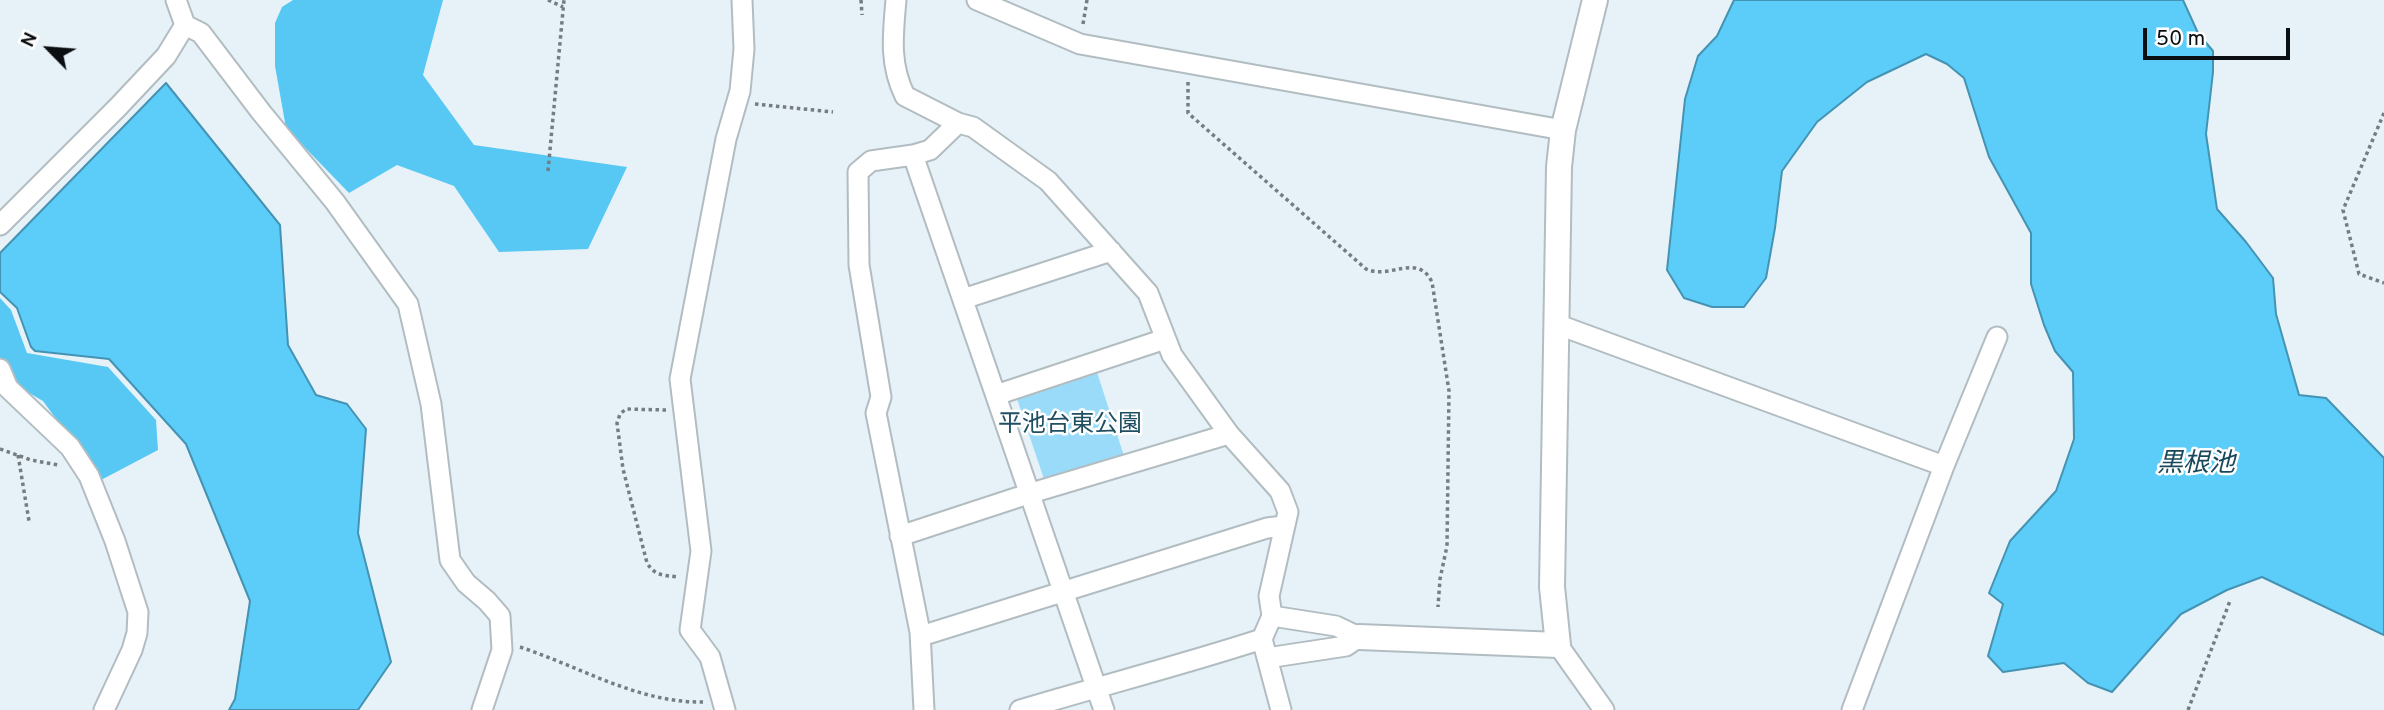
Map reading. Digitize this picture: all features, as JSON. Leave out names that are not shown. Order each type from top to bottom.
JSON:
[{"type":"street","points":[[724,705],[710,657],[690,630],[701,551],[680,379],[726,138],[737,101],[744,49],[742,0]]},
{"type":"street","points":[[896,0],[891,50],[905,96],[958,123],[974,127],[1048,181],[1148,293],[1172,355],[1229,434],[1280,491],[1288,512],[1269,596],[1272,616],[1264,649],[1281,710]]},
{"type":"street","points":[[977,0],[1080,44],[1563,130]]},
{"type":"street","points":[[1595,0],[1563,130],[1559,167],[1552,587],[1558,645],[1604,710]]},
{"type":"street","points":[[178,1],[185,25],[201,33],[335,202],[408,304],[431,404],[450,560],[466,583],[500,616],[502,650],[482,710]]},
{"type":"street","points":[[0,225],[158,64],[185,25]]},
{"type":"street","points":[[924,710],[921,636],[876,413],[881,397],[859,265],[858,173],[871,161],[930,150],[958,123]]},
{"type":"street","points":[[913,155],[1104,710]]},
{"type":"street","points":[[963,299],[1111,251]]},
{"type":"street","points":[[1556,324],[1944,466]]},
{"type":"street","points":[[1852,710],[1944,466],[1997,337]]},
{"type":"street","points":[[996,395],[1165,339]]},
{"type":"street","points":[[0,369],[8,388],[69,447],[89,476],[138,611],[138,633],[135,642],[104,710]]},
{"type":"street","points":[[900,536],[1028,494],[1229,434]]},
{"type":"street","points":[[921,636],[1267,528],[1284,526]]},
{"type":"street","points":[[1272,616],[1336,626],[1359,637],[1558,645]]},
{"type":"street","points":[[1020,710],[1190,663],[1264,649],[1346,646],[1359,637]]},
{"type":"path","points":[[548,0],[563,8]]},
{"type":"path","points":[[548,171],[564,0]]},
{"type":"path","points":[[861,0],[862,15]]},
{"type":"path","points":[[1080,44],[1087,0]]},
{"type":"path","points":[[1188,63],[1188,113],[1366,269],[1384,272],[1414,267],[1428,273],[1432,282],[1449,391],[1447,547],[1440,579],[1438,607]]},
{"type":"path","points":[[737,101],[767,107],[833,112]]},
{"type":"path","points":[[2384,113],[2343,210],[2359,274],[2384,283]]},
{"type":"path","points":[[684,411],[626,409],[620,414],[617,423],[623,469],[647,563],[658,575],[697,579]]},
{"type":"path","points":[[0,449],[60,466],[77,458]]},
{"type":"path","points":[[18,455],[29,521]]},
{"type":"path","points":[[2188,710],[2230,601]]},
{"type":"path","points":[[502,643],[551,657],[636,692],[663,699],[724,705]]},
{"type":"green space","name":"平池台東公園","points":[[1096,369],[1124,456],[1045,482],[1016,396]]},
{"type":"shaded area","points":[[293,0],[443,0],[423,75],[474,145],[627,167],[588,249],[499,252],[454,186],[397,165],[349,193],[286,128],[275,66],[275,23],[282,7]]},
{"type":"shaded area","points":[[0,298],[11,310],[27,353],[108,367],[156,420],[158,450],[101,480],[43,401],[0,376]]},
{"type":"water","name":"黒根池","points":[[1734,0],[2183,0],[2198,33],[2213,51],[2206,134],[2217,209],[2273,278],[2276,314],[2299,395],[2326,398],[2384,458],[2384,635],[2262,577],[2227,590],[2181,614],[2112,692],[2088,683],[2064,663],[2003,672],[1988,656],[2003,604],[1989,593],[2010,541],[2056,491],[2074,439],[2073,372],[2055,351],[2031,284],[2031,233],[1989,157],[1964,78],[1947,64],[1926,54],[1867,82],[1817,122],[1782,171],[1766,278],[1744,307],[1712,307],[1684,298],[1667,270],[1685,99],[1698,56],[1717,36]]},
{"type":"water","points":[[166,83],[280,225],[288,345],[316,395],[347,404],[366,429],[358,533],[391,662],[358,710],[229,710],[235,699],[250,601],[186,444],[109,359],[35,351],[31,347],[17,308],[0,292],[0,253]]}]
